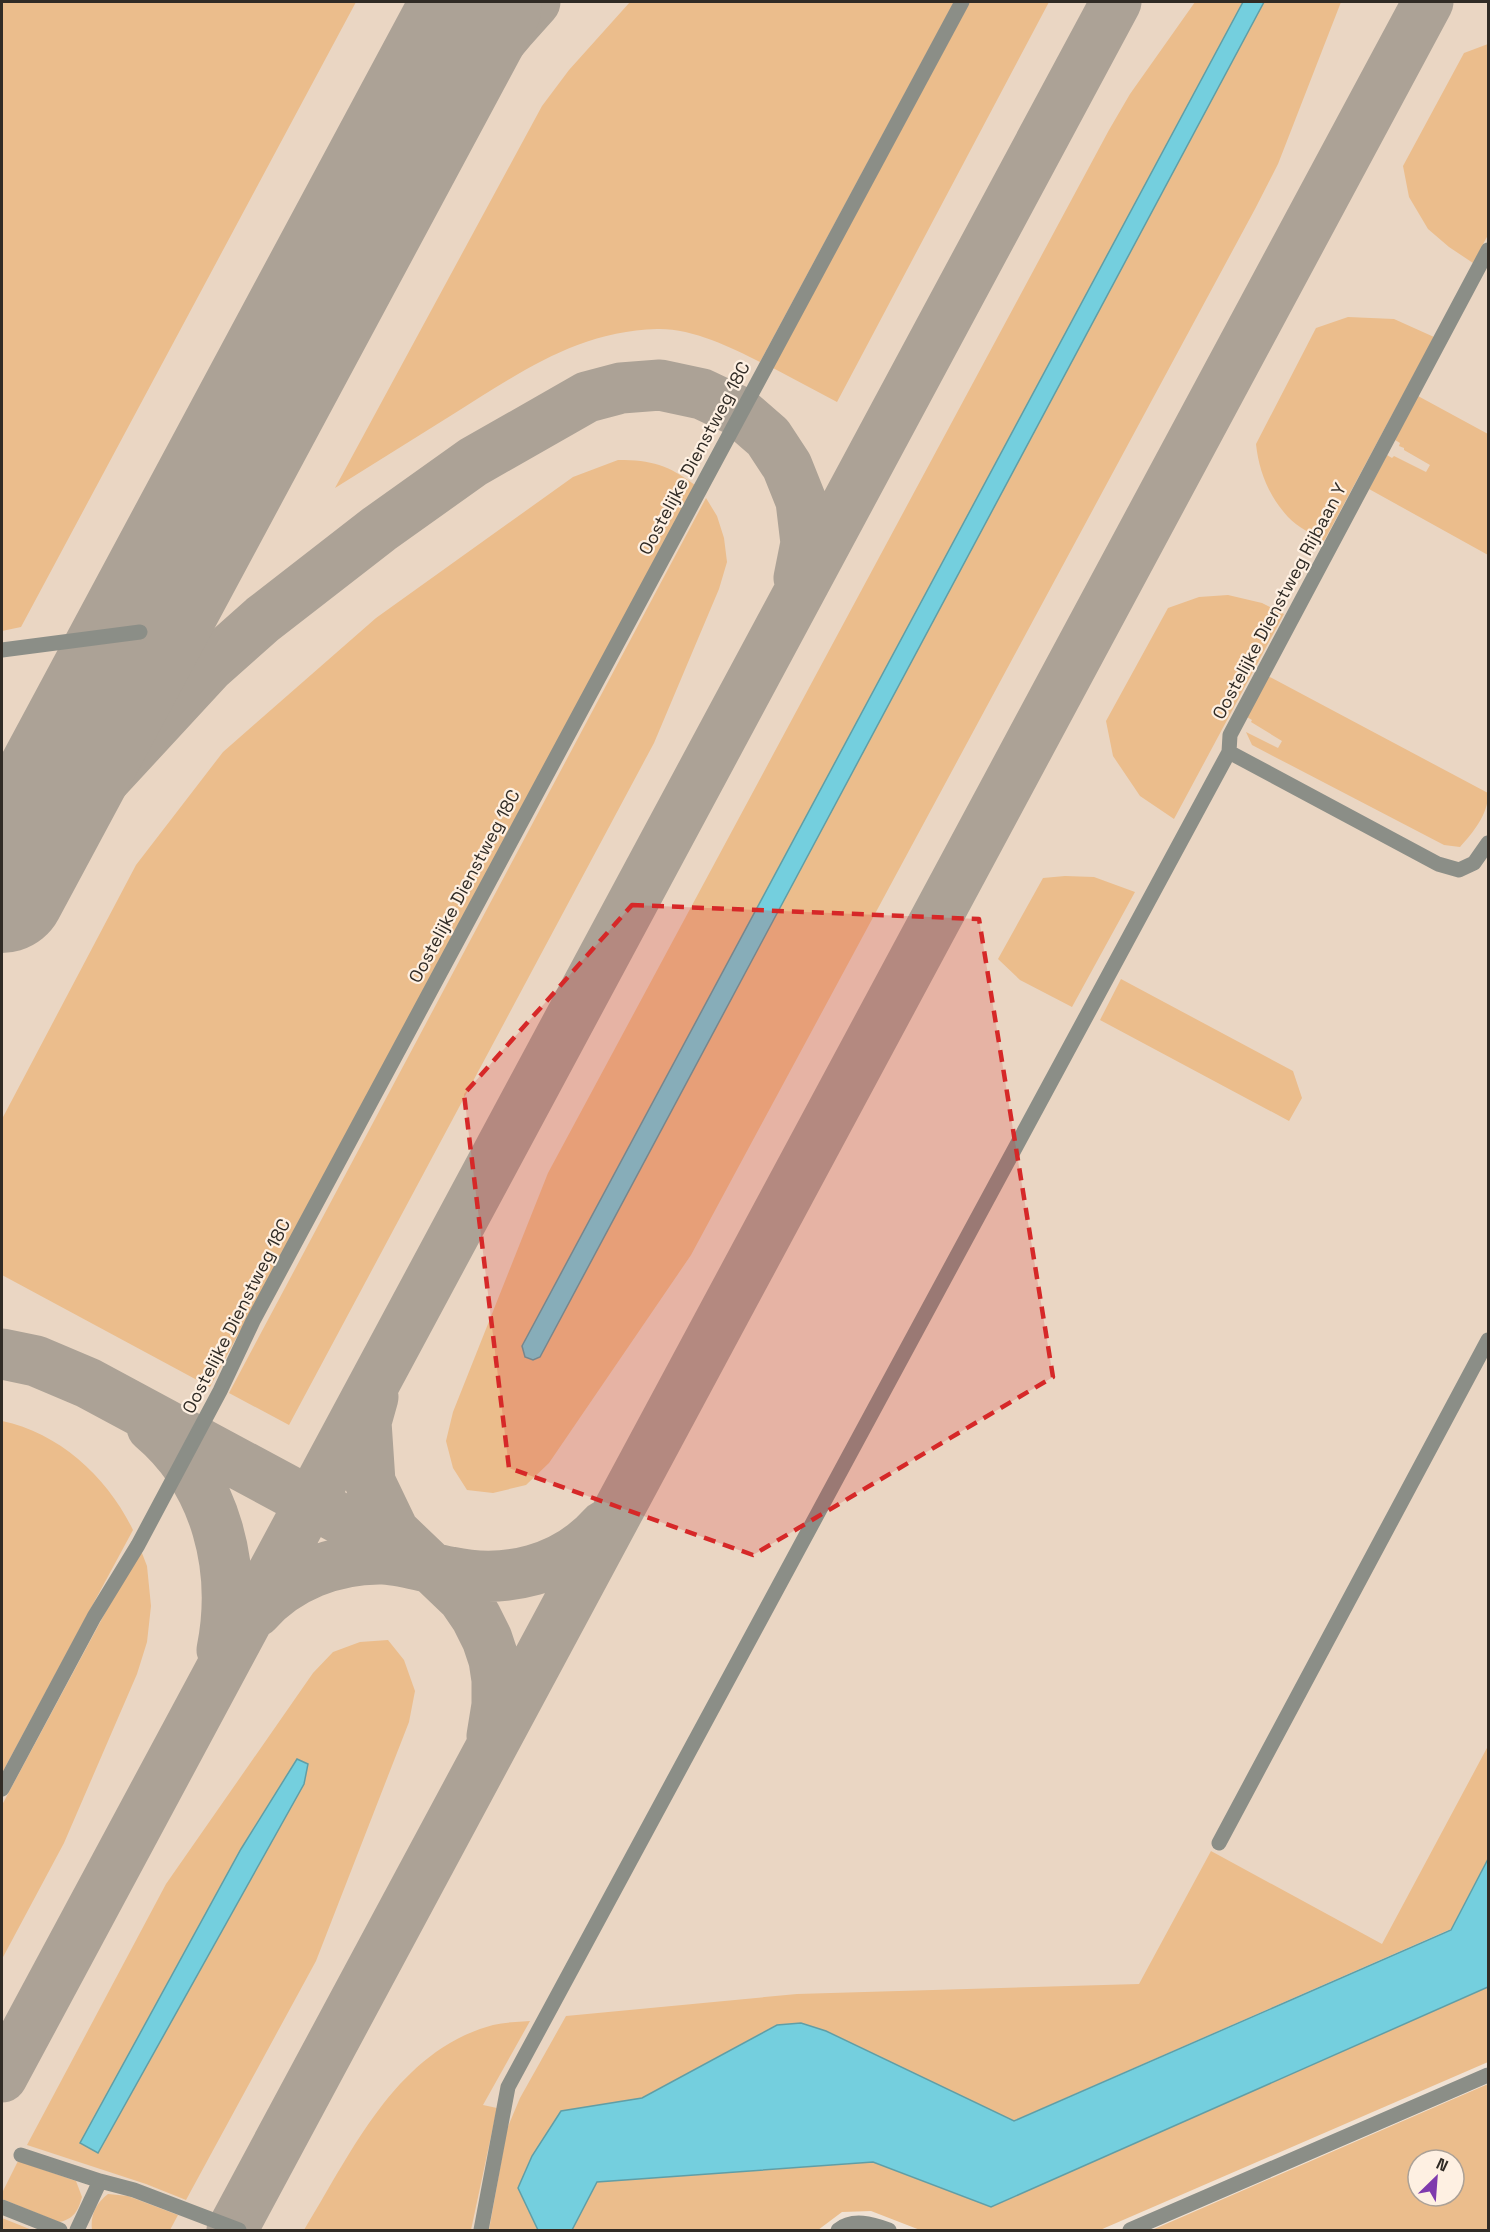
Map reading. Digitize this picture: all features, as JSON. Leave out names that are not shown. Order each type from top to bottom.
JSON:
[{"type":"lane","name":"Oostelijke Dienstweg 18C","points":[[2,1790],[94,1617],[138,1545],[220,1391],[253,1321],[962,2]]},
{"type":"lane","name":"Oostelijke Dienstweg Rijbaan Y","points":[[481,2230],[508,2087],[1229,752],[1230,735],[1488,250]]},
{"type":"lane","points":[[2,650],[140,632]]},
{"type":"lane","points":[[1229,752],[1438,864],[1459,870],[1474,863],[1488,843]]},
{"type":"lane","points":[[1219,1843],[1488,1340]]},
{"type":"lane","points":[[1130,2230],[1488,2075]]},
{"type":"lane","points":[[21,2155],[134,2190],[239,2230]]},
{"type":"lane","points":[[77,2230],[100,2181]]},
{"type":"lane","points":[[2,2207],[60,2230]]},
{"type":"lane","points":[[838,2230],[845,2225],[869,2223],[889,2230]]},
{"type":"highlighted area","points":[[632,905],[979,919],[1053,1377],[753,1555],[509,1468],[464,1094]]},
{"type":"shaded area","points":[[2,2],[1488,2],[1488,1859],[1451,1929],[518,2188],[538,2230],[2,2230]]},
{"type":"shaded area","points":[[3,2],[356,2],[21,627],[2,631],[2,5]]},
{"type":"shaded area","points":[[630,2],[954,2],[760,362],[736,350],[683,332],[657,329],[601,337],[575,346],[526,369],[335,488],[542,106],[569,70]]},
{"type":"shaded area","points":[[970,2],[1049,2],[837,402],[773,368]]},
{"type":"shaded area","points":[[1195,2],[1341,2],[1278,164],[1255,209],[691,1255],[549,1463],[526,1485],[493,1493],[467,1490],[453,1468],[446,1441],[453,1412],[548,1173],[1109,130],[1130,94]]},
{"type":"shaded area","points":[[1488,44],[1488,235],[1473,263],[1428,229],[1409,197],[1403,166],[1464,53]]},
{"type":"shaded area","points":[[1348,317],[1394,319],[1434,337],[1324,541],[1292,521],[1275,501],[1262,474],[1256,444],[1316,328]]},
{"type":"shaded area","points":[[1418,396],[1488,434],[1488,555],[1369,489],[1387,455],[1392,458],[1394,456],[1426,472],[1430,465],[1404,450],[1395,440]]},
{"type":"shaded area","points":[[618,460],[659,465],[695,485],[210,1387],[2,1275],[2,1119],[136,865],[223,752],[376,618],[573,477]]},
{"type":"shaded area","points":[[706,498],[717,516],[724,538],[727,562],[719,589],[654,743],[289,1425],[229,1393]]},
{"type":"shaded area","points":[[1228,595],[1262,603],[1284,614],[1174,819],[1140,796],[1113,756],[1106,721],[1168,608],[1199,597]]},
{"type":"shaded area","points":[[1268,676],[1488,793],[1483,815],[1460,847],[1444,845],[1252,745],[1246,732],[1278,748],[1282,741],[1251,722],[1252,720],[1247,717]]},
{"type":"shaded area","points":[[1094,877],[1135,892],[1072,1007],[1020,980],[998,959],[1043,878]]},
{"type":"shaded area","points":[[1121,979],[1293,1071],[1302,1098],[1289,1121],[1100,1020]]},
{"type":"shaded area","points":[[2,1421],[43,1436],[80,1460],[110,1493],[133,1530],[2,1773]]},
{"type":"shaded area","points":[[140,1548],[147,1566],[151,1606],[147,1642],[137,1674],[64,1843],[2,1959],[2,1805]]},
{"type":"shaded area","points":[[388,1640],[404,1660],[415,1691],[409,1722],[316,1961],[186,2200],[146,2184],[27,2145],[166,1884],[313,1673],[333,1652],[360,1642]]},
{"type":"shaded area","points":[[1488,1746],[1488,1859],[1451,1929],[1013,2121],[826,2031],[776,2025],[642,2098],[561,2111],[518,2188],[538,2230],[489,2230],[507,2129],[520,2098],[566,2016],[797,1994],[1139,1984],[1211,1851],[1382,1944]]},
{"type":"shaded area","points":[[1488,1987],[1488,2062],[1100,2230],[920,2230],[871,2211],[842,2212],[818,2230],[572,2230],[597,2182],[873,2162],[991,2207]]},
{"type":"shaded area","points":[[530,2021],[483,2105],[497,2108],[471,2230],[304,2230],[359,2138],[403,2081],[429,2057],[459,2038],[493,2025]]},
{"type":"shaded area","points":[[1488,2084],[1488,2230],[1152,2230]]},
{"type":"shaded area","points":[[18,2161],[76,2181],[82,2197],[75,2214],[59,2222],[2,2199],[2,2193]]},
{"type":"shaded area","points":[[108,2194],[128,2196],[178,2215],[170,2230],[92,2230],[95,2210]]},
{"type":"shaded area","points":[[2,2218],[32,2230],[2,2230]]},
{"type":"water","points":[[1243,2],[1264,2],[540,1357],[533,1360],[525,1357],[522,1346]]},
{"type":"water","points":[[297,1759],[308,1764],[304,1784],[98,2153],[80,2143],[241,1849]]},
{"type":"water","points":[[1488,1859],[1488,1987],[991,2207],[873,2162],[597,2182],[572,2230],[538,2230],[518,2188],[532,2156],[561,2111],[642,2098],[777,2025],[801,2023],[826,2031],[1014,2121],[1451,1930]]},
{"type":"taxiway","points":[[322,292],[422,142],[476,71],[535,2]]},
{"type":"taxiway","points":[[2,2077],[1116,2]]},
{"type":"taxiway","points":[[232,2230],[1428,2]]},
{"type":"taxiway","points":[[2,915],[23,881],[87,799],[209,667],[263,619],[379,529],[473,462],[587,397],[621,388],[660,385],[702,394],[738,411],[768,437],[787,466],[801,501],[806,543],[799,578]]},
{"type":"taxiway","points":[[2,1354],[36,1361],[88,1383],[432,1568]]},
{"type":"taxiway","points":[[373,1397],[366,1422],[370,1482],[394,1532],[463,1598],[487,1639],[494,1660],[497,1680],[497,1705],[492,1736]]},
{"type":"taxiway","points":[[152,1427],[174,1449],[193,1474],[207,1500],[217,1529],[224,1558],[227,1589],[222,1650]]},
{"type":"taxiway","points":[[256,1612],[282,1589],[313,1572],[330,1566],[383,1559],[471,1575],[513,1574],[553,1563],[588,1541],[604,1526]]},
{"type":"runway","points":[[2,889],[478,2]]}]
